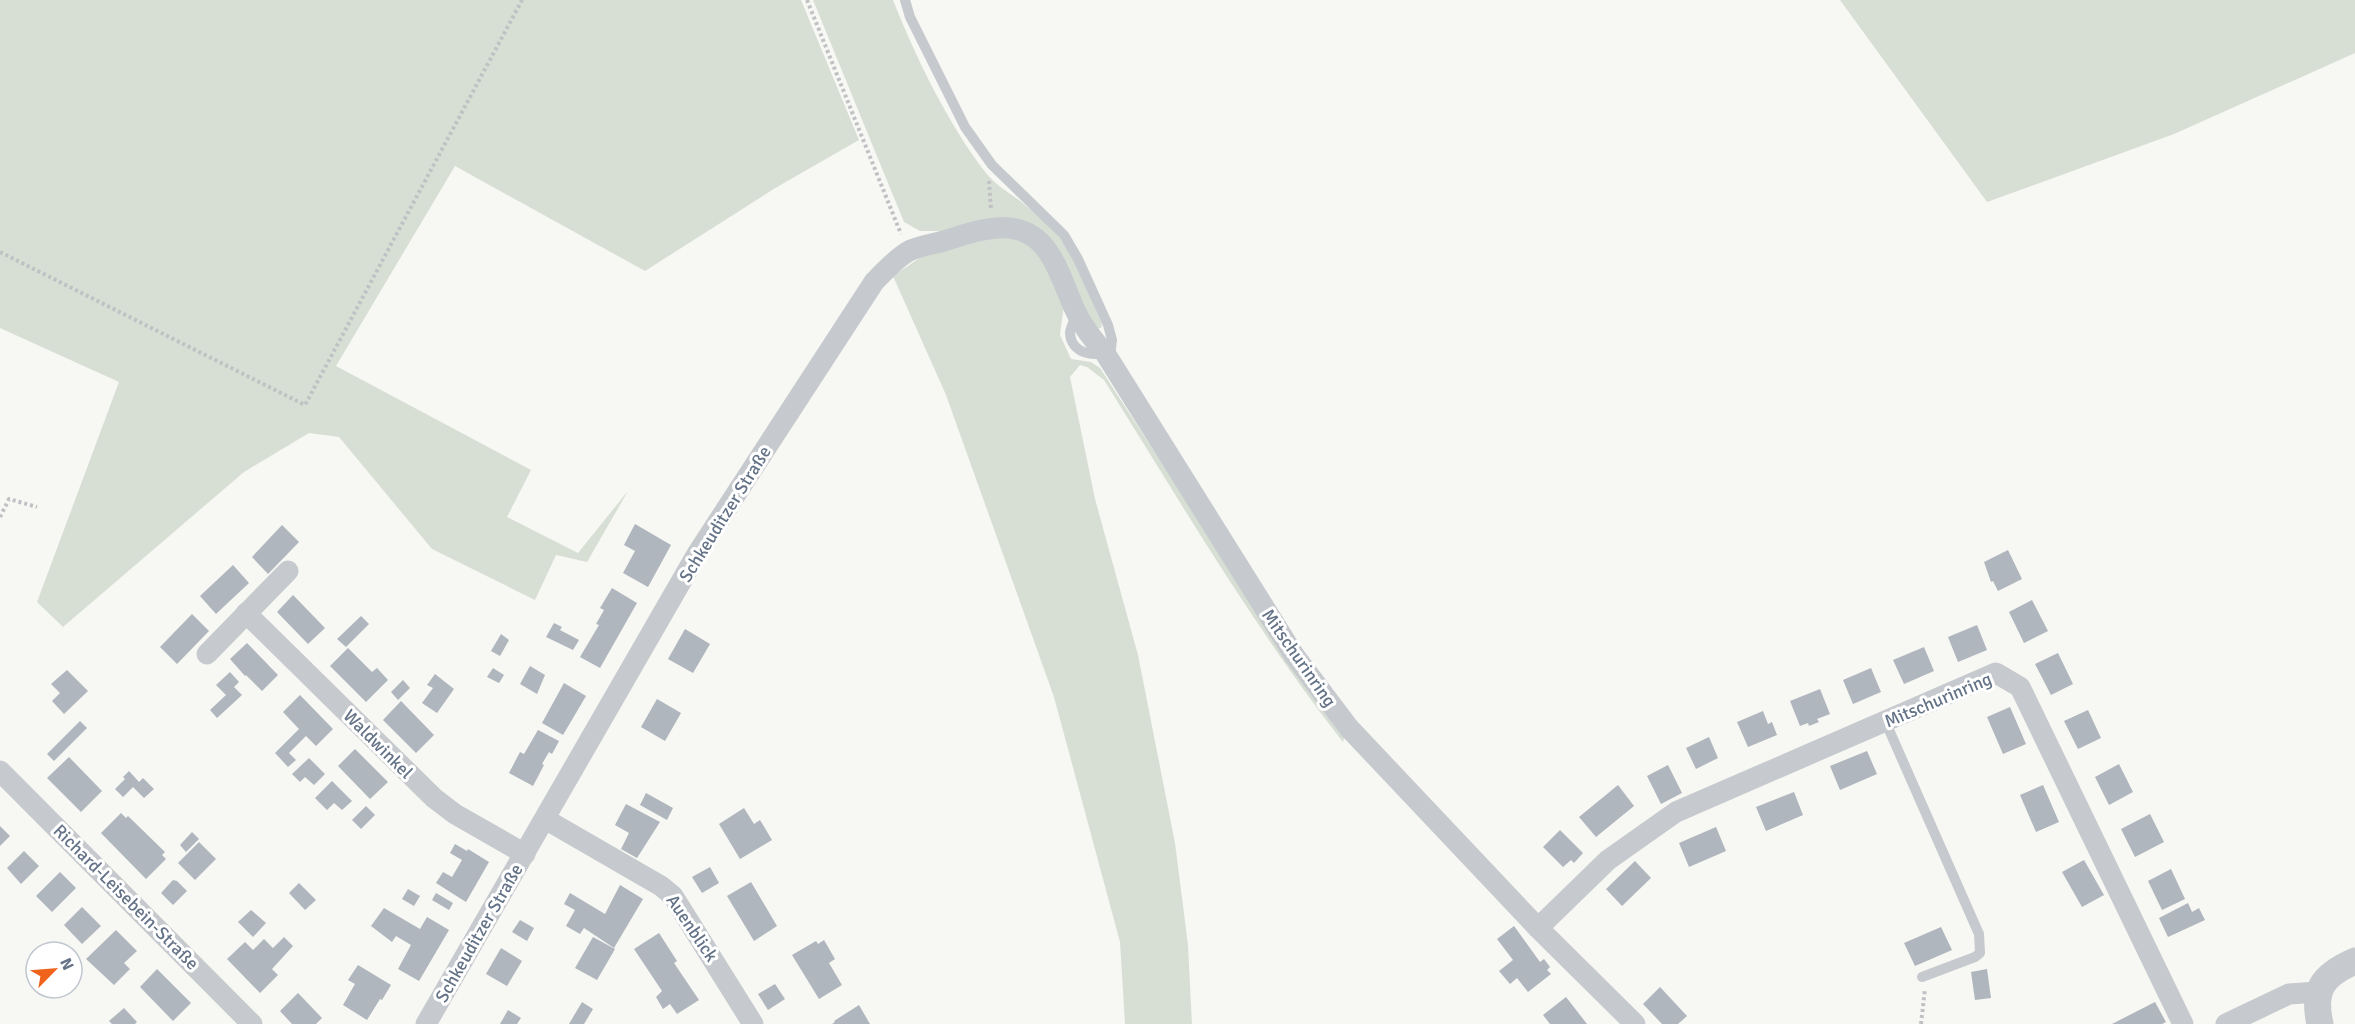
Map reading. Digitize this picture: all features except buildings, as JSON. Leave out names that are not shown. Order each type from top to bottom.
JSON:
[{"type":"street","name":"Schkeuditzer Straße","points":[[426,1024],[697,554],[874,282],[908,251],[995,227],[1021,230],[1038,240],[1056,266],[1077,314],[1104,353]]},
{"type":"street","name":"Mitschurinring","points":[[1104,353],[1287,645],[1349,728],[1538,928],[1635,1024]]},
{"type":"street","points":[[207,654],[288,571]]},
{"type":"street","name":"Waldwinkel","points":[[246,613],[434,798],[455,814],[525,854]]},
{"type":"street","name":"Mitschurinring","points":[[1538,928],[1608,860],[1676,812],[1886,723],[1996,673],[2020,687],[2183,1024]]},
{"type":"street","name":"Richard-Leisebein-Straße","points":[[0,771],[252,1024]]},
{"type":"street","name":"Auenblick","points":[[545,819],[661,886],[673,896],[753,1024]]},
{"type":"street","points":[[2320,1024],[2317,1008],[2318,992],[2327,978],[2340,968],[2355,961]]},
{"type":"street","points":[[2226,1024],[2289,994],[2318,992]]},
{"type":"lane","points":[[905,0],[910,17],[966,127],[992,165],[1064,235],[1078,259],[1108,325],[1112,340],[1111,349],[1104,353]]},
{"type":"lane","points":[[1886,723],[1979,934],[1980,953],[1975,957],[1922,977]]},
{"type":"path","points":[[0,252],[305,405],[522,0]]},
{"type":"path","points":[[807,0],[908,251]]},
{"type":"path","points":[[992,165],[989,200],[995,227]]},
{"type":"path","points":[[0,516],[9,499],[37,507]]},
{"type":"path","points":[[1921,1024],[1925,993],[1922,977]]},
{"type":"shaded area","points":[[0,0],[801,0],[859,140],[777,187],[645,271],[455,166],[336,366],[531,470],[507,517],[578,553],[628,491],[587,562],[556,555],[535,600],[432,549],[339,437],[309,433],[244,472],[63,627],[37,602],[119,382],[0,328]]},
{"type":"shaded area","points":[[813,0],[893,0],[922,67],[959,134],[990,178],[1038,216],[1064,244],[1082,277],[1102,327],[1096,330],[1042,237],[920,231],[904,222]]},
{"type":"shaded area","points":[[1840,0],[2355,0],[2355,53],[2174,134],[1987,202]]},
{"type":"shaded area","points":[[1006,235],[1035,246],[1064,304],[1060,335],[1071,359],[1091,362],[1100,368],[1285,653],[1345,734],[1343,742],[1279,655],[1104,380],[1087,367],[1080,365],[1070,377],[1095,499],[1138,655],[1175,843],[1188,945],[1192,1024],[1125,1024],[1120,942],[1054,697],[946,395],[893,276],[927,253]]}]
